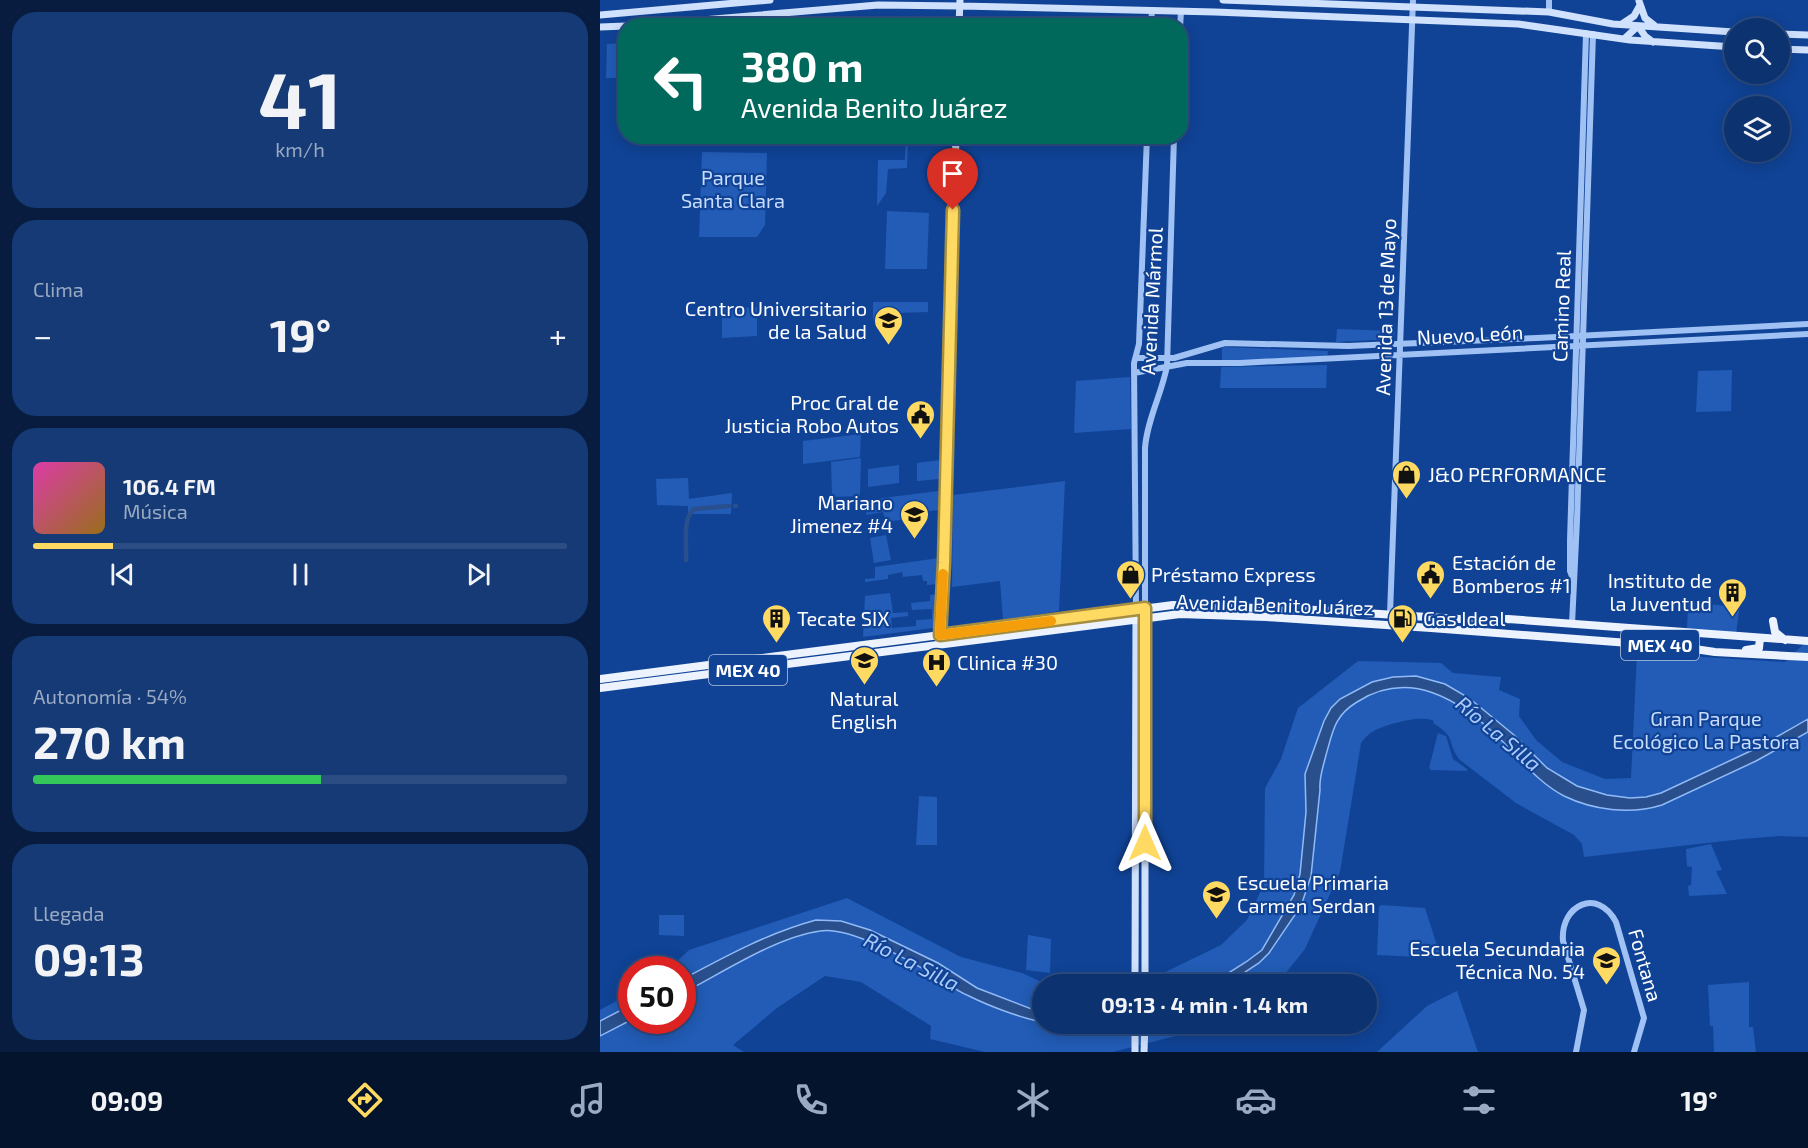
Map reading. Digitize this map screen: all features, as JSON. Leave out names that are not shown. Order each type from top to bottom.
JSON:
[{"type":"main road","points":[[600,15],[770,0]]},
{"type":"main road","points":[[1223,0],[1413,3],[1549,12],[1621,25],[1724,31]]},
{"type":"main road","points":[[959,18],[960,3]]},
{"type":"main road","points":[[724,18],[878,5],[960,3],[1518,24],[1624,39],[1724,46]]},
{"type":"main road","points":[[1621,25],[1632,18],[1639,3]]},
{"type":"main road","points":[[1639,3],[1645,18],[1656,27]]},
{"type":"main road","points":[[600,27],[618,26]]},
{"type":"main road","points":[[1624,39],[1638,26]]},
{"type":"main road","points":[[1638,26],[1653,42]]},
{"type":"main road","points":[[1790,34],[1808,35]]},
{"type":"main road","points":[[1790,49],[1808,50]]},
{"type":"main road","points":[[939,645],[944,556],[946,422],[956,144]]},
{"type":"main road","name":"Avenida Benito Juárez","points":[[600,679],[1159,606],[1209,605],[1390,614],[1691,631],[1786,641],[1808,641]]},
{"type":"main road","points":[[1159,606],[1156,610],[1159,616]]},
{"type":"main road","points":[[1135,974],[1135,707],[1140,608]]},
{"type":"main road","name":"Avenida Benito Juárez","points":[[600,688],[1187,614],[1431,628],[1681,647],[1715,652],[1808,657]]},
{"type":"main road","points":[[1431,617],[1431,628]]},
{"type":"main road","points":[[1140,620],[1145,707],[1145,974]]},
{"type":"main road","points":[[1773,621],[1775,632],[1786,641]]},
{"type":"main road","points":[[1715,652],[1754,650],[1760,646],[1761,638]]},
{"type":"main road","points":[[810,663],[812,656],[822,650]]},
{"type":"main road","points":[[1135,707],[1145,707]]},
{"type":"main road","points":[[1135,1034],[1135,1052]]},
{"type":"main road","points":[[1144,1052],[1145,1034]]},
{"type":"street","points":[[1549,0],[1549,12]]},
{"type":"street","name":"Avenida 13 de Mayo","points":[[1390,614],[1413,3]]},
{"type":"street","points":[[1638,26],[1639,3]]},
{"type":"street","points":[[1152,10],[1152,18]]},
{"type":"street","points":[[1181,11],[1181,18]]},
{"type":"street","name":"Camino Real","points":[[1572,624],[1573,580],[1570,571],[1570,540],[1580,345],[1590,34]]},
{"type":"street","points":[[1140,608],[1134,373],[1140,334],[1148,144]]},
{"type":"street","name":"Avenida Mármol","points":[[1140,608],[1146,441],[1163,387],[1167,362],[1174,144]]},
{"type":"street","name":"Nuevo León","points":[[1134,373],[1225,343],[1324,346],[1401,344],[1808,324]]},
{"type":"street","name":"Nuevo León","points":[[1136,358],[1167,362],[1240,363],[1808,334]]},
{"type":"street","points":[[1136,475],[1146,468]]},
{"type":"street","name":"Fontana","points":[[1576,1052],[1584,1010],[1563,941],[1563,929],[1564,921],[1573,910],[1588,903],[1602,905],[1616,922],[1644,1018],[1635,1052]]},
{"type":"green space","points":[[618,43],[618,78],[606,78],[607,44]]},
{"type":"green space","points":[[906,144],[908,144],[907,168],[888,169],[886,193],[877,206],[878,160],[905,160]]},
{"type":"green space","name":"Parque Santa Clara","points":[[702,152],[767,153],[765,225],[757,237],[699,237]]},
{"type":"green space","points":[[887,211],[929,213],[927,269],[885,269]]},
{"type":"green space","points":[[873,302],[928,302],[928,312],[896,313],[891,320],[873,321]]},
{"type":"green space","points":[[757,307],[757,336],[722,338],[722,309]]},
{"type":"green space","points":[[1337,329],[1395,331],[1394,339],[1336,342]]},
{"type":"green space","points":[[1223,347],[1328,351],[1327,359],[1222,362]]},
{"type":"green space","points":[[1327,365],[1326,388],[1220,388],[1221,367]]},
{"type":"green space","points":[[1732,370],[1731,411],[1696,412],[1698,371]]},
{"type":"green space","points":[[1130,377],[1131,429],[1074,433],[1076,381]]},
{"type":"green space","points":[[861,434],[860,457],[803,464],[803,441]]},
{"type":"green space","points":[[861,458],[860,496],[832,497],[831,462]]},
{"type":"green space","points":[[940,460],[939,479],[917,481],[917,463]]},
{"type":"green space","points":[[899,465],[899,483],[868,487],[868,469]]},
{"type":"green space","points":[[688,478],[689,499],[732,493],[731,514],[688,514],[688,506],[657,505],[656,479]]},
{"type":"green space","points":[[1065,481],[1059,611],[1003,620],[1000,581],[952,587],[953,495]]},
{"type":"green space","points":[[938,491],[938,510],[914,513],[914,518],[886,522],[883,512],[866,515],[867,500]]},
{"type":"green space","points":[[886,535],[891,560],[874,563],[870,538]]},
{"type":"green space","points":[[939,558],[938,584],[927,585],[922,575],[903,577],[902,572],[888,575],[888,579],[865,582],[865,579],[875,578],[875,567]]},
{"type":"green space","points":[[890,593],[893,613],[908,612],[908,616],[891,618],[892,628],[916,626],[916,620],[932,619],[932,609],[912,610],[911,603],[930,601],[930,595],[937,594],[936,625],[933,628],[863,637],[865,596]]},
{"type":"green space","points":[[1690,602],[1736,607],[1739,611],[1736,634],[1687,630]]},
{"type":"green space","name":"Gran Parque Ecológico La Pastora","points":[[1808,640],[1808,837],[1779,836],[1742,839],[1584,857],[1582,844],[1574,835],[1516,803],[1460,760],[1449,737],[1433,723],[1434,721],[1421,719],[1403,721],[1372,732],[1361,743],[1340,872],[1305,949],[1285,974],[1161,974],[1221,945],[1247,920],[1264,884],[1265,788],[1281,759],[1298,708],[1358,661],[1441,663],[1453,673],[1501,677],[1499,690],[1520,699],[1519,716],[1536,740],[1562,762],[1605,779],[1631,778],[1637,653],[1785,662]]},
{"type":"green space","points":[[1438,733],[1446,736],[1453,759],[1467,771],[1431,770],[1429,768]]},
{"type":"green space","points":[[919,796],[937,797],[937,845],[916,845]]},
{"type":"green space","points":[[1711,844],[1722,870],[1716,871],[1727,894],[1689,896],[1688,886],[1691,885],[1692,867],[1687,866],[1686,849]]},
{"type":"green space","points":[[847,898],[961,957],[1032,978],[1032,1034],[1183,1034],[1113,1052],[985,1052],[930,1039],[931,1026],[861,982],[825,976],[777,1008],[733,1045],[744,1052],[600,1052],[600,1010],[618,1000],[618,1034],[696,1034],[696,956],[683,956],[689,950]]},
{"type":"green space","points":[[1381,905],[1425,908],[1441,958],[1377,955],[1379,907]]},
{"type":"green space","points":[[659,915],[684,915],[684,936],[659,935]]},
{"type":"green space","points":[[1028,935],[1051,939],[1050,973],[1026,970]]},
{"type":"green space","points":[[1749,982],[1749,1027],[1753,1027],[1756,1052],[1714,1052],[1708,985]]},
{"type":"green space","points":[[1457,991],[1478,1052],[1377,1052],[1427,1006]]},
{"type":"water","name":"Río La Silla","points":[[1416,676],[1445,684],[1469,698],[1514,735],[1547,768],[1577,786],[1607,795],[1630,798],[1661,793],[1757,748],[1808,719],[1808,732],[1756,761],[1662,805],[1637,810],[1612,810],[1575,801],[1554,790],[1537,777],[1484,724],[1451,701],[1415,688],[1396,688],[1377,692],[1349,707],[1333,731],[1321,776],[1311,876],[1301,906],[1269,953],[1259,963],[1242,974],[1227,974],[1262,950],[1294,895],[1300,874],[1306,812],[1305,774],[1331,708],[1340,699],[1372,682],[1393,677]]},
{"type":"water","name":"Río La Silla","points":[[816,920],[841,921],[870,930],[938,963],[977,988],[1032,1009],[1032,1019],[986,1004],[960,992],[894,953],[862,939],[832,931],[820,931],[786,940],[696,986],[696,972],[764,938]]},
{"type":"water","points":[[618,1012],[618,1027],[600,1036],[600,1021]]},
{"type":"waterway","points":[[686,560],[686,525],[690,513],[694,509],[729,506]]},
{"type":"slow traffic","points":[[943,574],[940,635],[1051,621]]},
{"type":"place","name":"Centro Universitario de la Salud","points":[[888,346]]},
{"type":"place","name":"Proc Gral de Justicia Robo Autos","points":[[920,440]]},
{"type":"place","name":"J&O PERFORMANCE","points":[[1407,500]]},
{"type":"place","name":"Mariano Jimenez #4","points":[[914,540]]},
{"type":"place","name":"Préstamo Express","points":[[1130,600]]},
{"type":"place","name":"Estación de Bomberos #1","points":[[1431,600]]},
{"type":"place","name":"Instituto de la Juventud","points":[[1733,618]]},
{"type":"place","name":"Tecate SIX","points":[[776,644]]},
{"type":"place","name":"Gas Ideal","points":[[1402,644]]},
{"type":"place","name":"Natural English","points":[[864,686]]},
{"type":"place","name":"Clinica #30","points":[[936,688]]},
{"type":"place","name":"Escuela Primaria Carmen Serdan","points":[[1216,920]]},
{"type":"place","name":"Escuela Secundaria Técnica No. 54","points":[[1606,986]]},
{"type":"route","points":[[953,210],[940,635],[1145,608],[1145,843]]}]
